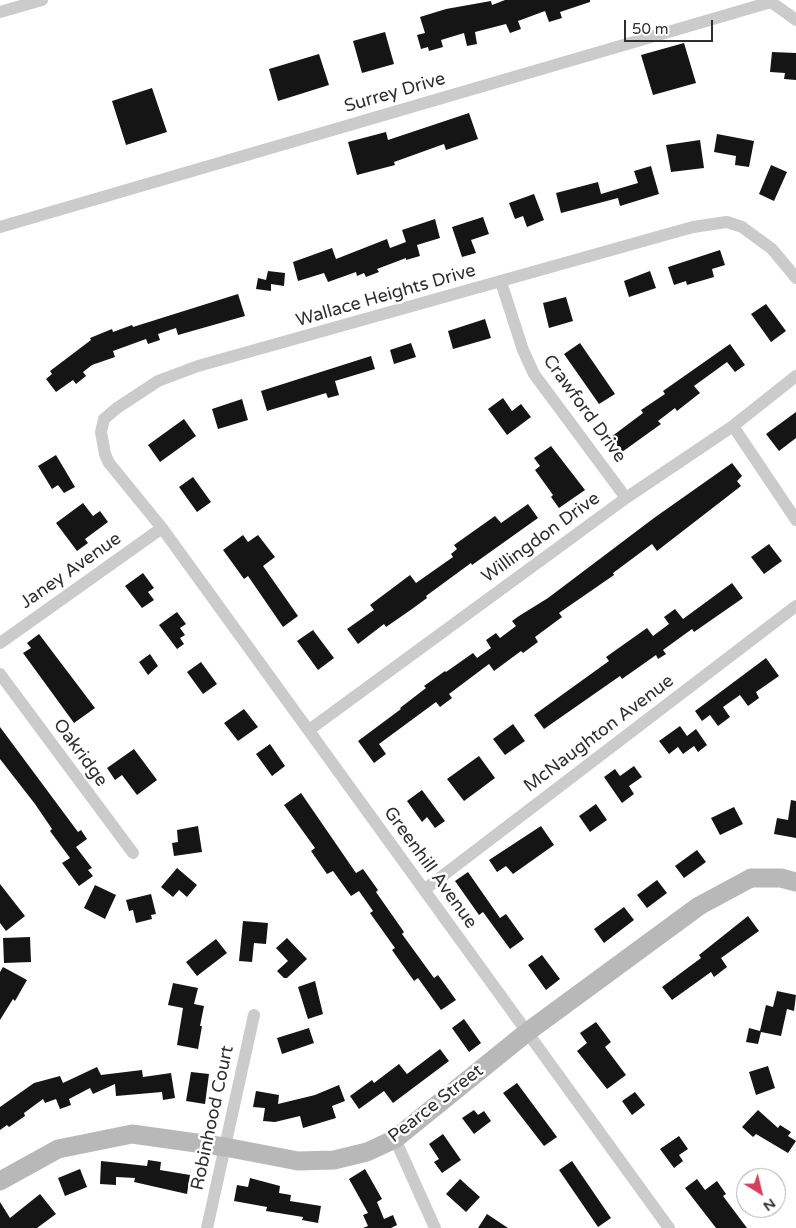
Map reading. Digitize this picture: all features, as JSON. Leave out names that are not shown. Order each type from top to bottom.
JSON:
[{"type":"street","points":[[0,12],[42,0]]},
{"type":"street","name":"Surrey Drive","points":[[0,227],[772,2],[796,20]]},
{"type":"street","name":"Wallace Heights Drive","points":[[162,528],[110,463],[105,454],[101,432],[104,419],[117,408],[158,381],[198,366],[693,227],[727,222],[742,227],[772,250],[796,278]]},
{"type":"street","name":"Crawford Drive","points":[[501,282],[523,350],[534,374],[626,498]]},
{"type":"street","name":"Willingdon Drive","points":[[309,730],[626,498],[733,426],[796,376]]},
{"type":"street","points":[[733,426],[796,520]]},
{"type":"street","name":"Janey Avenue","points":[[0,643],[162,528]]},
{"type":"street","name":"Greenhill Avenue","points":[[162,528],[526,1033],[670,1228]]},
{"type":"street","name":"McNaughton Avenue","points":[[424,890],[796,606]]},
{"type":"street","name":"Oakridge","points":[[0,674],[132,853]]},
{"type":"street","name":"Pearce Street","points":[[0,1181],[58,1149],[132,1134],[225,1147],[298,1161],[334,1160],[367,1152],[395,1139],[526,1033],[699,906],[750,878],[781,878],[796,882]]},
{"type":"street","name":"Robinhood Court","points":[[207,1228],[254,1015]]},
{"type":"street","points":[[395,1139],[435,1228]]},
{"type":"building","points":[[505,0],[590,0],[590,2],[560,12],[562,18],[549,22],[545,11],[518,21],[521,29],[510,33],[506,24],[475,32],[477,44],[467,46],[464,33],[441,40],[443,47],[429,51],[428,47],[421,49],[417,35],[425,33],[420,17],[446,9],[491,1],[492,5]]},
{"type":"building","points":[[385,32],[394,64],[362,73],[353,41]]},
{"type":"building","points":[[684,43],[696,83],[653,95],[641,55]]},
{"type":"building","points":[[772,52],[796,53],[796,80],[784,79],[785,73],[770,72]]},
{"type":"building","points":[[319,54],[329,85],[278,101],[269,69]]},
{"type":"building","points":[[152,88],[167,132],[126,145],[112,101]]},
{"type":"building","points":[[469,113],[478,139],[446,150],[444,144],[394,162],[395,165],[357,175],[348,142],[386,132],[388,140]]},
{"type":"building","points":[[717,134],[754,141],[749,167],[735,165],[736,156],[714,152]]},
{"type":"building","points":[[700,140],[704,168],[671,172],[666,145]]},
{"type":"building","points":[[771,165],[787,172],[774,201],[759,194]]},
{"type":"building","points":[[651,166],[659,194],[620,206],[618,198],[561,213],[556,193],[598,182],[601,194],[638,183],[634,171]]},
{"type":"building","points":[[534,194],[544,220],[527,227],[523,216],[515,219],[509,203]]},
{"type":"building","points":[[483,217],[489,234],[471,240],[476,253],[462,257],[452,227]]},
{"type":"building","points":[[435,219],[440,238],[417,245],[420,256],[406,260],[406,258],[377,269],[379,272],[366,277],[364,273],[357,276],[356,272],[328,282],[324,273],[298,281],[293,262],[332,248],[336,259],[387,239],[390,248],[406,242],[402,230]]},
{"type":"building","points":[[720,250],[725,265],[712,269],[714,277],[687,285],[686,281],[674,285],[668,267]]},
{"type":"building","points":[[268,271],[285,273],[284,286],[271,284],[271,291],[256,289],[258,278],[266,280]]},
{"type":"building","points":[[650,271],[656,288],[629,297],[624,281]]},
{"type":"building","points":[[238,294],[245,316],[178,335],[176,328],[158,334],[160,340],[148,344],[146,339],[113,351],[115,357],[92,365],[83,372],[86,376],[76,384],[73,380],[56,392],[46,379],[52,374],[50,371],[91,340],[90,338],[112,329],[113,332],[132,325],[133,327]]},
{"type":"building","points":[[566,297],[573,321],[549,328],[543,303]]},
{"type":"building","points":[[766,304],[786,331],[771,342],[751,314]]},
{"type":"building","points":[[485,319],[491,338],[453,349],[448,331]]},
{"type":"building","points":[[411,343],[416,357],[394,364],[390,350]]},
{"type":"building","points":[[580,343],[615,394],[599,404],[564,354]]},
{"type":"building","points":[[730,344],[745,365],[735,372],[727,362],[694,386],[700,393],[677,411],[675,408],[658,421],[661,424],[622,452],[611,437],[643,413],[641,410],[665,394],[663,391]]},
{"type":"building","points":[[371,356],[375,369],[335,381],[339,395],[328,398],[326,393],[267,411],[261,391]]},
{"type":"building","points":[[503,398],[512,411],[521,404],[531,417],[507,435],[488,409]]},
{"type":"building","points":[[242,399],[248,420],[218,429],[212,409]]},
{"type":"building","points":[[796,412],[796,438],[779,451],[766,434]]},
{"type":"building","points":[[184,419],[196,436],[160,462],[148,445]]},
{"type":"building","points":[[551,446],[585,490],[559,508],[551,497],[553,495],[535,470],[540,466],[534,458]]},
{"type":"building","points":[[56,455],[75,487],[64,493],[58,485],[52,489],[38,466]]},
{"type":"building","points":[[732,463],[742,476],[737,481],[741,486],[657,551],[652,544],[613,573],[614,575],[559,613],[562,617],[535,637],[538,642],[523,653],[521,651],[494,671],[489,664],[449,694],[452,698],[440,707],[436,702],[379,744],[386,754],[374,763],[358,741],[401,709],[426,688],[424,686],[473,653],[477,658],[491,648],[486,640],[496,633],[500,638],[516,626],[512,621],[548,598],[654,518]]},
{"type":"building","points":[[193,477],[211,502],[197,512],[179,487]]},
{"type":"building","points":[[83,503],[93,516],[100,511],[108,522],[85,539],[88,543],[77,551],[56,523]]},
{"type":"building","points":[[528,504],[538,518],[472,565],[471,563],[426,596],[427,598],[412,609],[386,627],[384,624],[358,644],[347,629],[374,610],[370,605],[410,575],[416,583],[453,557],[451,554],[457,549],[454,545],[495,516],[501,523]]},
{"type":"building","points":[[243,535],[248,542],[258,535],[275,557],[263,566],[298,616],[283,627],[248,576],[244,579],[223,550]]},
{"type":"building","points":[[769,544],[782,561],[764,574],[751,557]]},
{"type":"building","points":[[143,573],[154,588],[148,592],[154,600],[142,608],[125,586]]},
{"type":"building","points":[[732,583],[743,598],[694,632],[692,629],[663,650],[666,654],[658,659],[656,655],[622,679],[620,676],[544,729],[534,715],[609,661],[606,657],[647,628],[653,636],[669,624],[664,617],[675,609],[683,619]]},
{"type":"building","points":[[177,612],[186,624],[180,628],[185,635],[180,638],[184,644],[177,649],[159,625]]},
{"type":"building","points":[[313,630],[334,658],[318,670],[297,641]]},
{"type":"building","points":[[39,634],[95,708],[74,723],[23,653],[31,648],[27,643]]},
{"type":"building","points":[[150,654],[158,666],[148,675],[139,662]]},
{"type":"building","points":[[766,658],[779,676],[756,692],[759,698],[748,706],[740,695],[723,707],[730,717],[718,726],[710,715],[702,721],[695,711]]},
{"type":"building","points":[[201,662],[217,684],[203,694],[187,672]]},
{"type":"building","points":[[244,709],[258,727],[238,741],[224,723]]},
{"type":"building","points":[[513,724],[525,741],[505,755],[493,739]]},
{"type":"building","points":[[680,726],[687,736],[696,729],[707,745],[698,752],[694,746],[683,754],[678,747],[669,754],[659,741]]},
{"type":"building","points":[[0,727],[78,832],[81,830],[87,839],[76,847],[92,868],[88,870],[93,876],[79,886],[62,863],[70,858],[50,831],[52,829],[0,759]]},
{"type":"building","points":[[270,744],[285,766],[272,776],[256,754]]},
{"type":"building","points":[[134,749],[157,780],[137,795],[122,775],[115,780],[107,768]]},
{"type":"building","points":[[479,756],[495,778],[464,801],[447,779]]},
{"type":"building","points":[[634,766],[642,777],[629,786],[634,794],[622,803],[604,777],[615,769],[620,776]]},
{"type":"building","points":[[422,790],[445,821],[435,828],[427,817],[422,822],[407,801]]},
{"type":"building","points":[[301,793],[356,873],[363,869],[378,890],[376,892],[404,932],[402,934],[434,978],[438,975],[456,1000],[441,1010],[418,978],[414,981],[392,950],[395,948],[370,913],[373,911],[359,891],[351,896],[333,871],[327,874],[311,851],[315,848],[284,805]]},
{"type":"building","points":[[791,800],[796,801],[796,838],[774,834],[777,818],[788,820]]},
{"type":"building","points":[[596,804],[607,820],[590,832],[579,816]]},
{"type":"building","points":[[734,807],[743,824],[720,835],[711,818]]},
{"type":"building","points":[[198,826],[202,852],[174,856],[172,843],[178,842],[177,830]]},
{"type":"building","points":[[541,826],[554,845],[513,874],[506,866],[497,872],[489,860]]},
{"type":"building","points":[[697,850],[706,862],[684,878],[675,866]]},
{"type":"building","points":[[177,868],[197,885],[187,897],[179,890],[173,897],[161,887]]},
{"type":"building","points":[[468,872],[500,918],[506,914],[524,939],[510,949],[483,912],[479,915],[455,881]]},
{"type":"building","points":[[657,880],[667,893],[647,908],[637,895]]},
{"type":"building","points":[[0,884],[25,916],[6,931],[0,923]]},
{"type":"building","points":[[95,885],[116,895],[105,919],[84,908]]},
{"type":"building","points":[[151,894],[156,914],[151,915],[152,919],[136,923],[133,910],[129,911],[126,900]]},
{"type":"building","points":[[624,907],[634,920],[604,943],[594,929]]},
{"type":"building","points":[[748,916],[759,931],[721,958],[727,967],[714,977],[711,972],[672,1000],[662,987],[701,958],[699,955]]},
{"type":"building","points":[[243,921],[268,923],[266,944],[254,943],[252,962],[239,961]]},
{"type":"building","points":[[30,937],[31,962],[4,963],[3,938]]},
{"type":"building","points":[[287,938],[307,959],[287,978],[284,978],[277,971],[288,961],[276,948]]},
{"type":"building","points":[[216,939],[227,953],[197,976],[186,962]]},
{"type":"building","points":[[542,955],[560,979],[546,990],[528,965]]},
{"type":"building","points":[[3,967],[27,980],[15,1001],[13,999],[0,1020],[0,972]]},
{"type":"building","points":[[315,981],[323,1014],[308,1019],[298,987]]},
{"type":"building","points":[[173,983],[198,988],[194,1004],[204,1006],[198,1049],[177,1045],[183,1008],[168,1005]]},
{"type":"building","points":[[777,991],[796,995],[794,1011],[787,1009],[781,1036],[761,1032],[758,1044],[746,1042],[749,1028],[760,1031],[766,1005],[773,1007]]},
{"type":"building","points":[[464,1019],[481,1043],[469,1052],[452,1028]]},
{"type":"building","points":[[596,1022],[611,1042],[605,1047],[626,1075],[607,1089],[577,1051],[587,1043],[580,1033]]},
{"type":"building","points":[[309,1028],[314,1043],[282,1054],[277,1038]]},
{"type":"building","points":[[440,1049],[449,1061],[393,1103],[384,1091],[359,1109],[350,1096],[372,1080],[374,1083],[399,1064],[407,1074]]},
{"type":"building","points":[[768,1066],[775,1088],[756,1095],[749,1072]]},
{"type":"building","points":[[97,1067],[101,1075],[142,1070],[143,1077],[171,1073],[175,1098],[163,1100],[162,1092],[116,1096],[115,1084],[93,1094],[90,1088],[69,1099],[71,1105],[60,1109],[56,1099],[45,1103],[43,1099],[24,1113],[25,1116],[9,1127],[7,1125],[0,1130],[0,1107],[34,1083],[60,1076],[63,1083]]},
{"type":"building","points":[[191,1072],[209,1074],[205,1104],[186,1101]]},
{"type":"building","points":[[517,1083],[557,1137],[544,1146],[503,1093]]},
{"type":"building","points":[[339,1085],[345,1101],[332,1106],[336,1118],[303,1128],[300,1116],[275,1122],[263,1121],[265,1108],[253,1107],[256,1091],[279,1095],[278,1104],[315,1095]]},
{"type":"building","points":[[635,1092],[645,1105],[632,1115],[622,1101]]},
{"type":"building","points":[[474,1110],[478,1115],[484,1111],[491,1121],[474,1134],[462,1118]]},
{"type":"building","points":[[758,1110],[778,1128],[780,1125],[791,1132],[788,1136],[796,1141],[788,1153],[756,1134],[753,1137],[742,1127]]},
{"type":"building","points":[[443,1134],[461,1160],[442,1173],[434,1162],[439,1159],[429,1144]]},
{"type":"building","points":[[679,1136],[688,1149],[679,1155],[683,1161],[674,1168],[660,1149]]},
{"type":"building","points":[[148,1160],[161,1162],[160,1170],[190,1175],[187,1194],[134,1182],[135,1178],[116,1177],[116,1185],[100,1184],[101,1161],[147,1166]]},
{"type":"building","points":[[572,1161],[611,1218],[598,1227],[559,1170]]},
{"type":"building","points":[[80,1169],[87,1187],[65,1196],[58,1178]]},
{"type":"building","points":[[365,1169],[382,1199],[377,1202],[384,1219],[393,1215],[397,1225],[391,1228],[363,1228],[368,1226],[363,1215],[368,1213],[349,1179]]},
{"type":"building","points":[[250,1178],[280,1186],[279,1193],[291,1195],[290,1201],[321,1206],[318,1223],[302,1220],[303,1217],[266,1211],[267,1207],[234,1201],[237,1185],[248,1187]]},
{"type":"building","points":[[460,1179],[480,1197],[466,1212],[446,1194]]},
{"type":"building","points":[[697,1179],[705,1190],[717,1181],[726,1194],[723,1196],[736,1213],[736,1218],[740,1218],[747,1228],[716,1228],[685,1188]]},
{"type":"building","points":[[40,1194],[56,1214],[37,1228],[0,1228],[0,1202],[10,1218]]},
{"type":"building","points":[[487,1214],[508,1228],[478,1228]]}]
